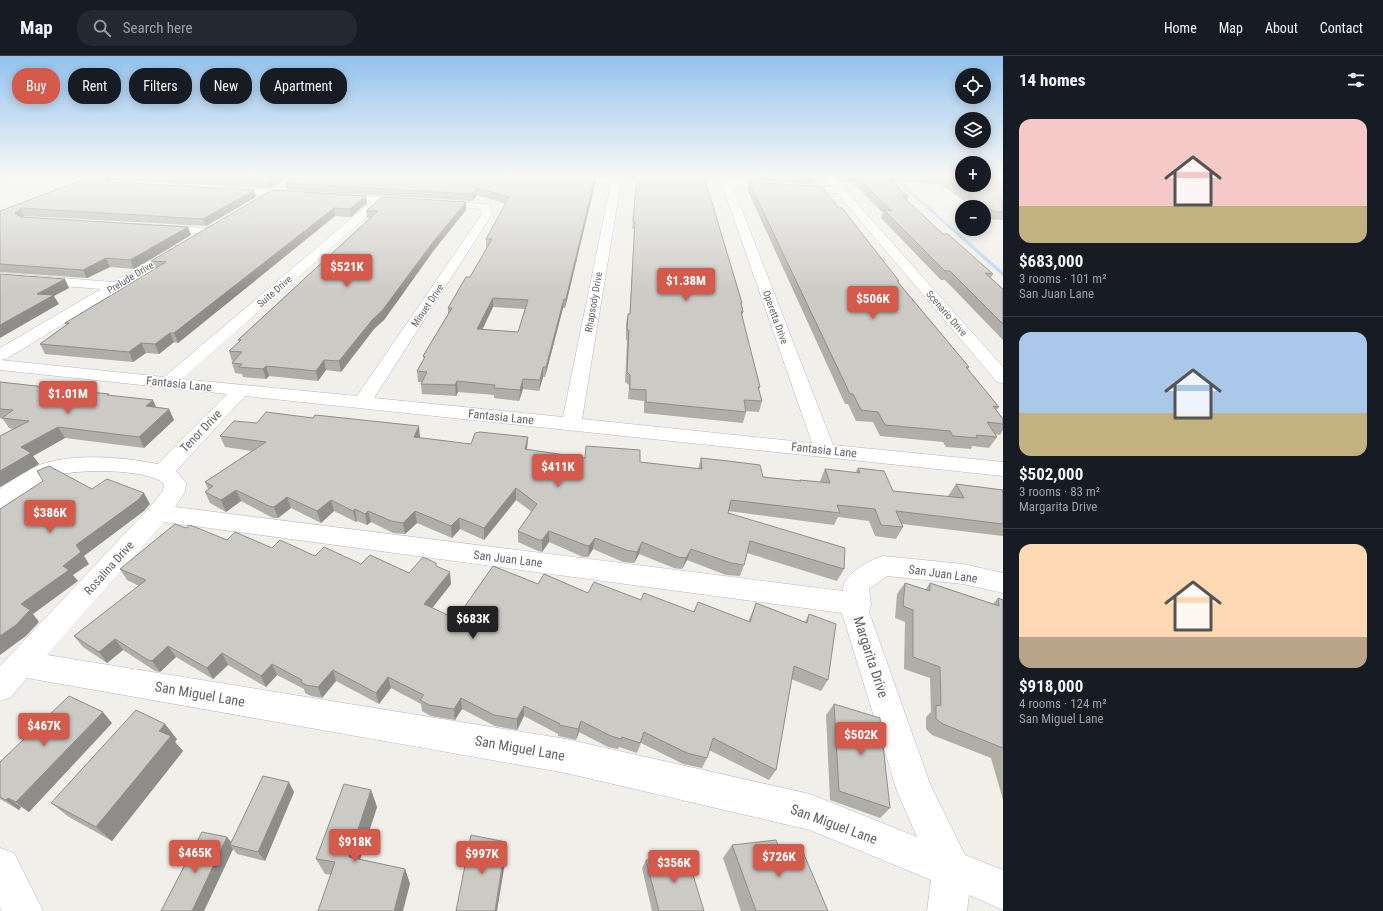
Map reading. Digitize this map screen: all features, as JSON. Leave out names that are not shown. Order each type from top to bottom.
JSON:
[{"type":"street","name":"Suite Drive","points":[[168,382],[361,216]]},
{"type":"street","name":"Minuet Drive","points":[[362,402],[486,216]]},
{"type":"street","name":"Rhapsody Drive","points":[[571,424],[609,216]]},
{"type":"street","name":"Operetta Drive","points":[[739,216],[825,450]]},
{"type":"street","name":"Scenario Drive","points":[[862,216],[1003,378]]},
{"type":"street","name":"Prelude Drive","points":[[0,355],[221,224]]},
{"type":"street","points":[[152,228],[208,232]]},
{"type":"street","points":[[0,277],[116,286]]},
{"type":"street","name":"Fantasia Lane","points":[[0,365],[1003,469]]},
{"type":"street","name":"Tenor Drive","points":[[162,472],[241,390]]},
{"type":"street","points":[[0,501],[22,483],[57,467],[83,464],[127,466],[162,472]]},
{"type":"street","name":"Rosalina Drive","points":[[0,687],[158,513],[174,492],[174,483],[166,473],[162,472]]},
{"type":"street","name":"San Juan Lane","points":[[158,513],[857,604]]},
{"type":"street","name":"San Juan Lane","points":[[883,566],[964,574],[1003,583]]},
{"type":"street","name":"Margarita Drive","points":[[883,566],[856,585],[857,604],[855,612],[915,792],[952,870]]},
{"type":"street","name":"San Miguel Lane","points":[[22,664],[566,756],[810,812],[1003,890]]},
{"type":"street","points":[[0,867],[23,911]]},
{"type":"street","points":[[947,911],[952,870]]},
{"type":"building","points":[[0,216],[188,227],[130,260],[106,258],[83,270],[0,264]]},
{"type":"building","points":[[152,216],[208,216],[203,219]]},
{"type":"building","points":[[228,216],[324,216],[174,333],[170,333],[155,344],[141,343],[129,352],[40,344],[69,323],[65,323],[166,262],[151,261]]},
{"type":"building","points":[[373,216],[455,216],[433,242],[382,311],[373,319],[339,361],[324,360],[316,371],[266,366],[263,369],[239,367],[242,364],[232,363],[242,352],[229,351],[241,340],[238,340]]},
{"type":"building","points":[[499,216],[586,216],[566,299],[564,299],[546,367],[543,367],[540,380],[523,379],[520,390],[494,388],[495,385],[457,381],[455,385],[421,384],[427,372],[417,371],[425,357],[423,356],[452,308],[448,308],[466,277],[470,277],[492,239],[486,239]],"holes":[[[493,298],[528,300],[518,332],[477,329]]]},
{"type":"building","points":[[633,216],[716,216],[742,303],[743,312],[741,312],[760,387],[758,387],[762,401],[744,400],[746,412],[646,402],[646,390],[630,389],[630,375],[627,372],[629,330],[627,330],[628,314],[630,314],[635,221],[633,221]]},
{"type":"building","points":[[765,216],[848,216],[899,281],[897,281],[969,367],[966,367],[999,407],[993,406],[1003,419],[1003,424],[987,422],[997,437],[976,435],[978,438],[953,436],[950,431],[885,425],[878,412],[861,410],[853,394],[850,394]]},
{"type":"building","points":[[890,216],[923,216],[943,234],[948,234],[993,274],[985,273],[1003,289],[1003,324],[950,271],[945,271]]},
{"type":"building","points":[[0,274],[65,279],[37,294],[54,295],[0,325]]},
{"type":"building","points":[[0,382],[153,400],[146,406],[169,409],[139,437],[58,427],[21,447],[31,453],[0,471],[0,436],[29,421],[2,418],[13,410],[0,409]]},
{"type":"building","points":[[266,412],[313,418],[315,415],[419,426],[414,437],[471,444],[475,433],[480,432],[528,437],[525,449],[585,458],[586,446],[640,450],[640,462],[702,469],[701,458],[760,465],[763,477],[801,481],[800,480],[830,483],[825,469],[860,473],[858,468],[884,471],[893,491],[964,498],[956,484],[1003,490],[1003,524],[896,511],[903,527],[881,525],[875,509],[837,505],[840,513],[731,500],[728,513],[845,548],[844,569],[750,541],[744,565],[731,563],[691,549],[686,558],[678,557],[642,542],[637,552],[626,550],[595,538],[589,546],[549,531],[542,540],[539,540],[518,531],[537,504],[516,488],[484,528],[459,518],[451,526],[415,511],[403,523],[391,521],[368,511],[365,514],[355,509],[353,511],[331,500],[317,511],[287,497],[274,507],[236,490],[221,500],[205,492],[213,486],[205,482],[266,442],[220,436],[234,421],[257,423]]},
{"type":"building","points":[[49,466],[92,489],[107,479],[144,493],[138,500],[76,545],[81,552],[63,566],[69,570],[21,604],[30,610],[16,625],[0,636],[0,509],[43,481],[37,471]]},
{"type":"building","points":[[175,524],[186,528],[190,525],[227,540],[235,532],[272,548],[280,540],[315,556],[324,547],[361,564],[370,555],[409,573],[423,557],[436,563],[436,566],[450,572],[424,604],[456,619],[493,566],[538,584],[544,574],[588,593],[594,582],[641,600],[644,593],[694,612],[698,602],[750,622],[756,603],[807,623],[809,614],[836,624],[828,680],[794,666],[776,770],[713,738],[707,758],[687,753],[644,732],[640,743],[622,737],[621,739],[611,736],[581,721],[578,729],[559,725],[560,724],[524,706],[517,719],[494,715],[461,698],[454,709],[429,705],[420,700],[424,695],[388,677],[376,693],[333,670],[318,687],[306,685],[301,682],[302,680],[272,664],[261,676],[222,653],[207,668],[168,646],[152,661],[115,639],[99,652],[74,636],[146,580],[120,569]]},
{"type":"building","points":[[905,583],[930,591],[930,583],[999,606],[998,598],[1003,600],[1003,748],[943,724],[936,719],[936,706],[941,705],[940,667],[913,657],[913,610],[903,606]]},
{"type":"building","points":[[69,696],[103,712],[16,802],[8,798],[6,800],[0,797],[0,762]]},
{"type":"building","points":[[834,704],[880,718],[890,808],[839,791]]},
{"type":"building","points":[[136,710],[165,724],[159,731],[171,736],[96,827],[51,803]]},
{"type":"building","points":[[263,776],[289,782],[258,852],[230,845]]},
{"type":"building","points":[[344,784],[371,790],[349,857],[405,869],[394,911],[318,911],[335,862],[316,859]]},
{"type":"building","points":[[202,832],[227,837],[192,911],[161,911]]},
{"type":"building","points":[[471,835],[506,842],[495,911],[456,911]]},
{"type":"building","points":[[776,840],[779,848],[800,845],[828,911],[756,911],[732,845]]},
{"type":"building","points":[[687,855],[704,911],[659,911],[646,860]]},
{"type":"waterway","points":[[937,216],[955,232]]},
{"type":"waterway","points":[[960,236],[1003,274]]}]
